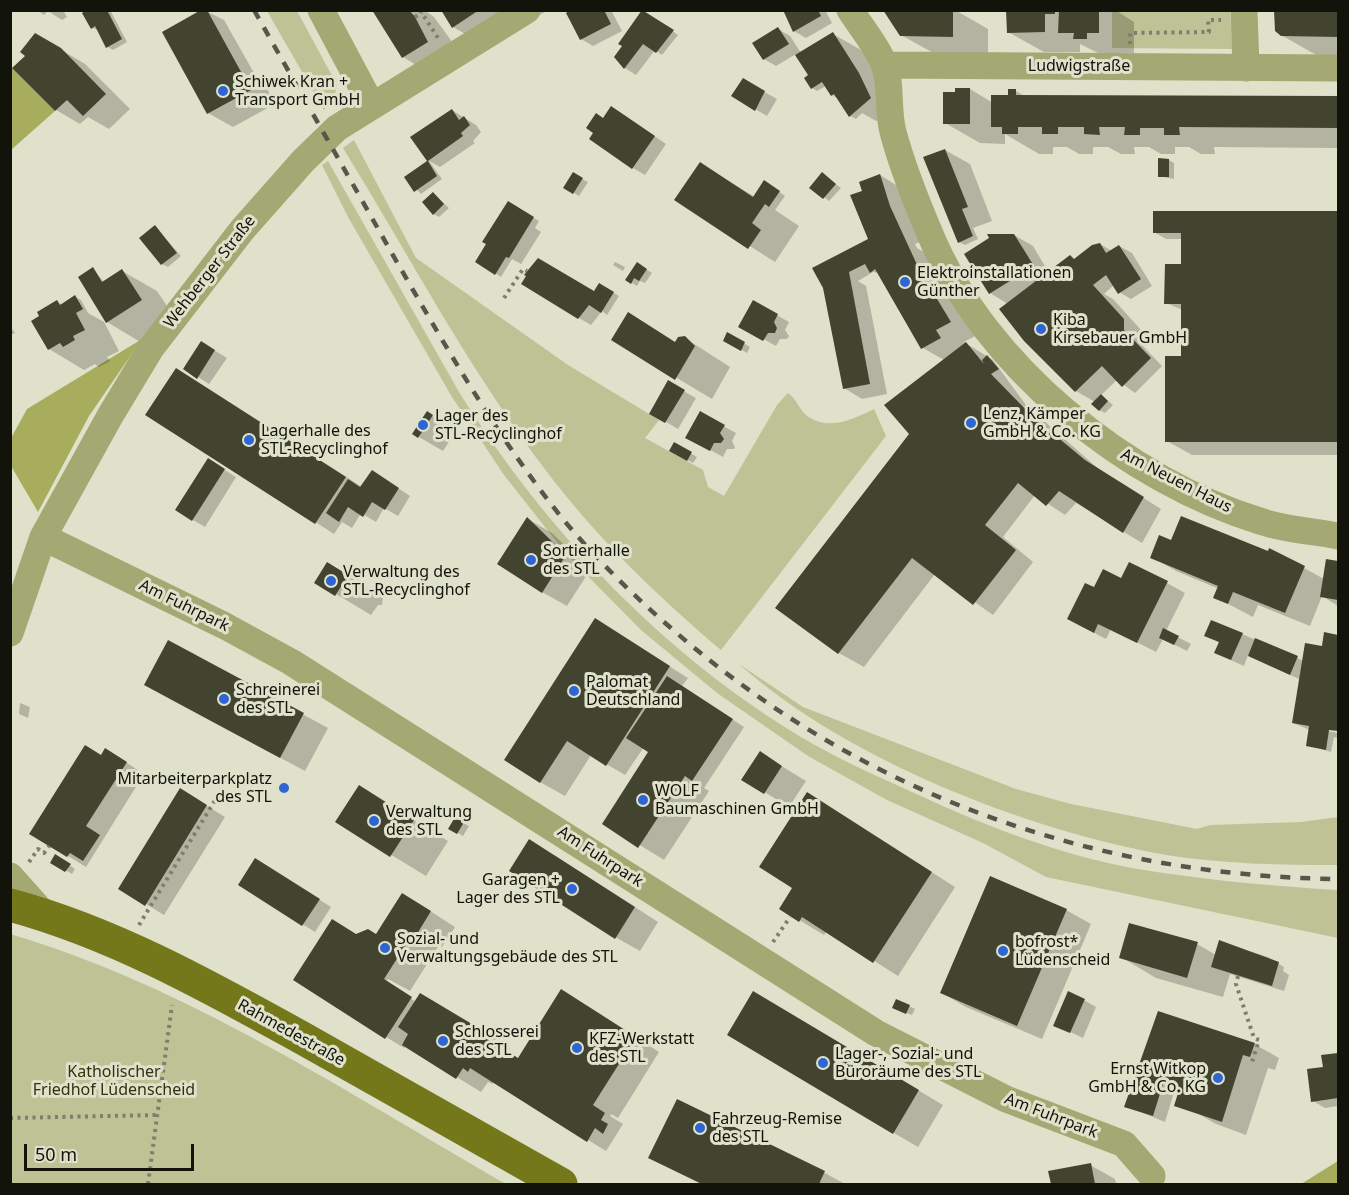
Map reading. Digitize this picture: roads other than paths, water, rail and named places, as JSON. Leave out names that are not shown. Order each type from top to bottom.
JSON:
[{"type":"main road","name":"Rahmedestraße","points":[[10,905],[44,914],[125,946],[202,983],[561,1185]]},
{"type":"street","points":[[321,10],[372,106]]},
{"type":"street","name":"Wehberger Straße","points":[[10,633],[43,537],[110,416],[171,320],[242,230],[326,137],[527,10]]},
{"type":"street","points":[[850,10],[884,64]]},
{"type":"street","points":[[1244,10],[1246,68]]},
{"type":"street","name":"Ludwigstraße","points":[[884,64],[1338,68]]},
{"type":"street","name":"Am Neuen Haus","points":[[884,64],[892,130],[931,236],[954,281],[976,314],[1035,384],[1092,434],[1205,500],[1264,523],[1338,536]]},
{"type":"street","name":"Am Fuhrpark","points":[[43,537],[225,626],[291,662],[876,1033],[1006,1099],[1124,1144],[1152,1176]]},
{"type":"street","points":[[19,870],[44,914]]},
{"type":"railway","points":[[254,10],[430,319],[514,454],[562,518],[629,589],[672,629],[744,687],[820,737],[900,779],[982,814],[1068,842],[1156,862],[1246,874],[1338,879]]},
{"type":"place","name":"Schiwek Kran + Transport GmbH","points":[[223,91]]},
{"type":"place","name":"Elektroinstallationen Günther","points":[[905,282]]},
{"type":"place","name":"Kiba Kirsebauer GmbH","points":[[1041,329]]},
{"type":"place","name":"Lenz, Kämper GmbH & Co. KG","points":[[971,423]]},
{"type":"place","name":"Lager des STL-Recyclinghof","points":[[423,425]]},
{"type":"place","name":"Lagerhalle des STL-Recyclinghof","points":[[249,440]]},
{"type":"place","name":"Sortierhalle des STL","points":[[531,560]]},
{"type":"place","name":"Verwaltung des STL-Recyclinghof","points":[[331,581]]},
{"type":"place","name":"Palomat Deutschland","points":[[574,691]]},
{"type":"place","name":"Schreinerei des STL","points":[[224,699]]},
{"type":"place","name":"Mitarbeiterparkplatz des STL","points":[[284,788]]},
{"type":"place","name":"WOLF Baumaschinen GmbH","points":[[643,800]]},
{"type":"place","name":"Verwaltung des STL","points":[[374,821]]},
{"type":"place","name":"Garagen + Lager des STL","points":[[572,889]]},
{"type":"place","name":"Sozial- und Verwaltungsgebäude des STL","points":[[385,948]]},
{"type":"place","name":"bofrost* Lüdenscheid","points":[[1003,951]]},
{"type":"place","name":"Schlosserei des STL","points":[[443,1041]]},
{"type":"place","name":"KFZ-Werkstatt des STL","points":[[577,1048]]},
{"type":"place","name":"Lager-, Sozial- und Büroräume des STL","points":[[823,1063]]},
{"type":"place","name":"Ernst Witkop GmbH & Co. KG","points":[[1218,1078]]},
{"type":"place","name":"Fahrzeug-Remise des STL","points":[[700,1128]]},
{"type":"park label","name":"Katholischer Friedhof Lüdenscheid","points":[[114,1081]]}]
